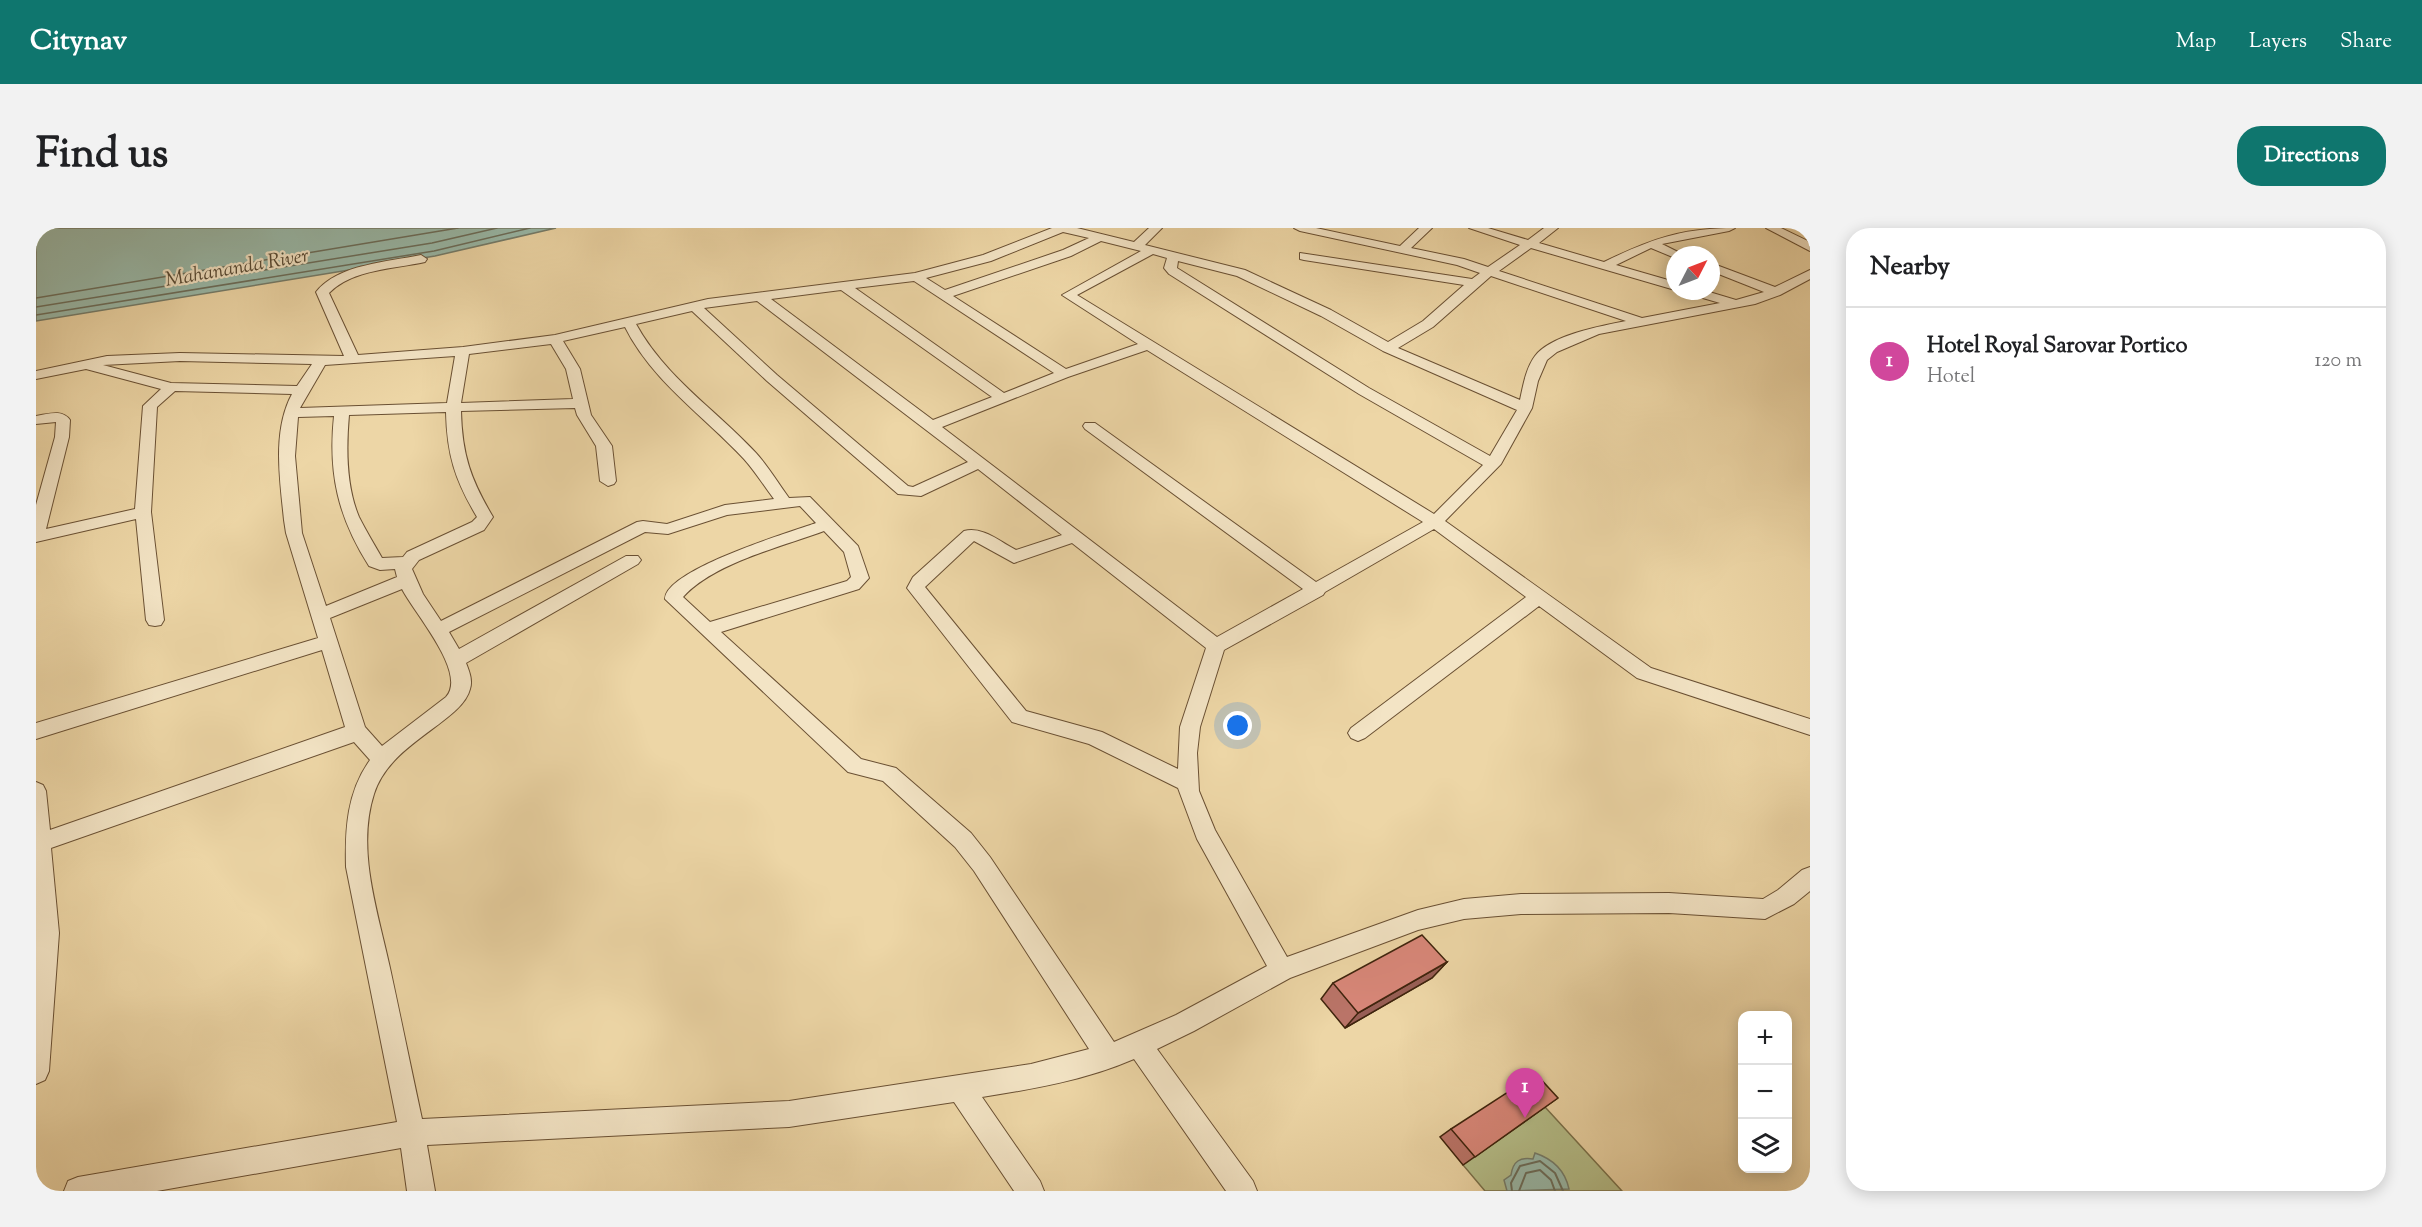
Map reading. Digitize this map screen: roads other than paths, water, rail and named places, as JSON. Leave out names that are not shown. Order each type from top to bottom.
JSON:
[{"type":"street","points":[[36,375],[107,360],[180,357],[353,360],[463,351],[555,339],[694,306],[916,277],[987,258],[1062,228],[1241,273],[1326,313],[1388,348],[1525,408]]},
{"type":"street","points":[[1136,247],[1156,228]]},
{"type":"street","points":[[1300,228],[1460,262],[1642,322]]},
{"type":"street","points":[[1343,237],[1354,228]]},
{"type":"street","points":[[1403,249],[1426,228]]},
{"type":"street","points":[[1479,228],[1666,283]]},
{"type":"street","points":[[1388,348],[1428,324],[1474,283],[1552,228]]},
{"type":"street","points":[[1607,266],[1651,244],[1678,236],[1729,228]]},
{"type":"street","points":[[1772,228],[1810,247]]},
{"type":"street","points":[[942,294],[1045,261],[1099,238]]},
{"type":"street","points":[[1651,244],[1666,250]]},
{"type":"street","points":[[1151,251],[1068,295],[1435,522],[1644,673],[1810,727]]},
{"type":"street","points":[[1173,256],[1170,268],[1173,271],[1364,391],[1493,464]]},
{"type":"street","points":[[1304,256],[1474,283]]},
{"type":"street","points":[[353,360],[322,292],[329,285],[349,275],[421,258]]},
{"type":"street","points":[[1720,270],[1776,292]]},
{"type":"street","points":[[1282,970],[1205,833],[1189,791],[1187,753],[1190,727],[1216,646],[1317,591],[1435,522],[1493,464],[1525,408],[1531,381],[1541,358],[1552,349],[1595,331],[1739,305],[1776,292],[1810,274]]},
{"type":"street","points":[[916,277],[1066,373]]},
{"type":"street","points":[[845,287],[1002,398]]},
{"type":"street","points":[[759,296],[1216,646]]},
{"type":"street","points":[[1720,299],[1739,305]]},
{"type":"street","points":[[694,306],[781,386],[904,491],[915,492],[979,463]]},
{"type":"street","points":[[629,322],[642,347],[661,371],[751,457],[784,502]]},
{"type":"street","points":[[555,339],[573,369],[589,425],[604,446],[608,481]]},
{"type":"street","points":[[931,426],[1066,373],[1148,345]]},
{"type":"street","points":[[321,615],[406,571],[413,556],[478,526],[484,520],[485,517],[462,473],[454,408],[455,380],[463,351]]},
{"type":"street","points":[[321,361],[301,390],[291,413],[288,451],[294,533],[356,730],[382,760]]},
{"type":"street","points":[[85,363],[171,387],[301,390]]},
{"type":"street","points":[[155,621],[143,512],[150,406],[171,387]]},
{"type":"street","points":[[291,413],[581,403]]},
{"type":"street","points":[[342,412],[341,475],[350,513],[375,561],[406,571],[461,676],[459,694],[395,746],[374,768],[363,793],[354,831],[357,867],[412,1133],[421,1191]]},
{"type":"street","points":[[36,420],[55,417],[63,420],[62,437],[36,537],[143,512]]},
{"type":"street","points":[[1090,426],[1317,591]]},
{"type":"street","points":[[438,630],[643,526],[668,529],[725,510],[804,501],[829,524],[854,553],[859,581],[853,585],[708,628]]},
{"type":"street","points":[[829,524],[740,556],[679,589],[674,594],[674,599],[855,766],[889,774],[963,840],[982,864],[1109,1057]]},
{"type":"street","points":[[1073,537],[1014,557],[978,536],[970,535],[919,580],[916,588],[1019,717],[1095,738],[1189,784]]},
{"type":"street","points":[[454,661],[632,560]]},
{"type":"street","points":[[1358,733],[1538,597]]},
{"type":"street","points":[[36,731],[329,641]]},
{"type":"street","points":[[41,842],[337,740],[356,730]]},
{"type":"street","points":[[36,791],[47,933],[36,1071]]},
{"type":"street","points":[[78,1191],[412,1133],[789,1114],[1031,1077],[1109,1057],[1185,1023],[1282,970],[1418,920],[1464,909],[1521,904],[1669,903],[1765,909],[1786,897],[1810,877]]},
{"type":"street","points":[[1138,1044],[1243,1191]]},
{"type":"street","points":[[959,1087],[1029,1191]]},
{"type":"water","name":"Mahananda River","points":[[36,228],[556,228],[435,256],[36,321]]},
{"type":"water","points":[[1535,1153],[1547,1158],[1557,1166],[1565,1176],[1569,1189],[1507,1191],[1504,1180],[1511,1175],[1515,1163],[1521,1159],[1533,1159]]},
{"type":"place","name":"Hotel Royal Sarovar Portico","points":[[1525,1118]]}]
